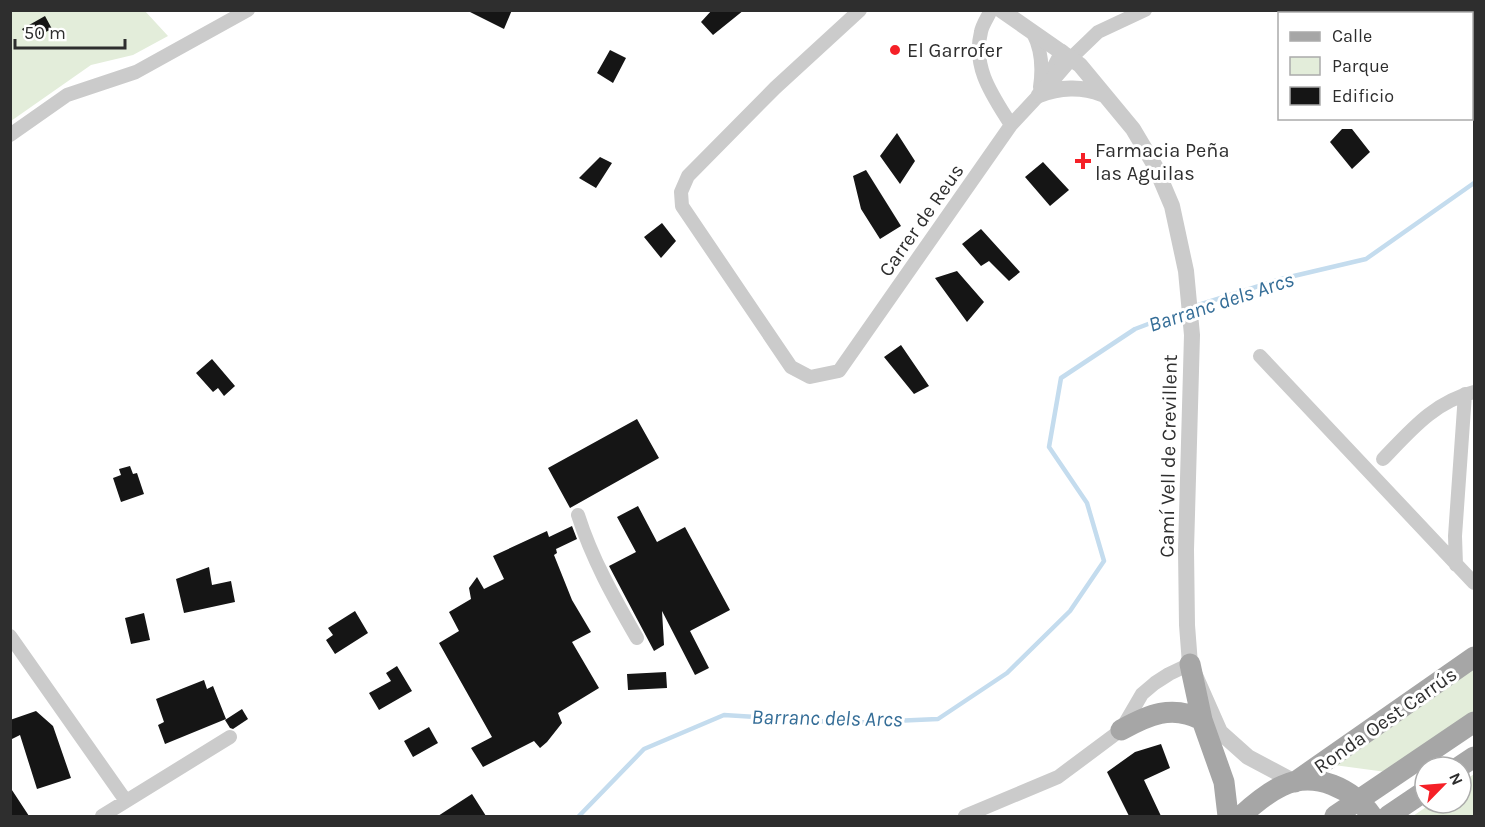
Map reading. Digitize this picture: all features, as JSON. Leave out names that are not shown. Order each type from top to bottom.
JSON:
[{"type":"main road","name":"Ronda Oest Carrús","points":[[1295,782],[1474,657]]},
{"type":"main road","points":[[1190,664],[1202,720],[1224,782],[1228,816]]},
{"type":"main road","points":[[1121,730],[1146,716],[1161,712],[1182,713],[1202,720]]},
{"type":"main road","points":[[1335,816],[1365,808],[1474,722]]},
{"type":"main road","name":"Ronda Oest Carrús","points":[[1241,816],[1284,785],[1304,781],[1336,786],[1365,808]]},
{"type":"main road","points":[[1388,816],[1413,799]]},
{"type":"street","points":[[10,135],[68,95],[136,72],[248,10]]},
{"type":"street","name":"Carrer de Reus","points":[[860,10],[775,88],[688,176],[681,192],[682,206],[791,367],[810,377],[839,371],[1011,125],[1039,95]]},
{"type":"street","points":[[991,10],[981,31],[978,62],[990,91],[1011,125]]},
{"type":"street","name":"Camí Vell de Crevillent","points":[[1001,10],[1080,65],[1133,129],[1155,166],[1172,206],[1186,271],[1192,335],[1186,550],[1190,664],[1220,732],[1248,757],[1295,782]]},
{"type":"street","points":[[1039,95],[1066,55],[1098,32],[1145,10]]},
{"type":"street","points":[[1033,32],[1040,45],[1042,75],[1039,95]]},
{"type":"street","points":[[1039,95],[1048,91],[1069,89],[1090,89],[1102,94]]},
{"type":"street","points":[[1260,356],[1474,583]]},
{"type":"street","points":[[1383,459],[1417,423],[1453,398],[1470,393],[1455,536],[1456,565]]},
{"type":"street","points":[[578,515],[587,544],[637,638]]},
{"type":"street","points":[[10,636],[126,801]]},
{"type":"street","points":[[965,816],[1059,777],[1121,730],[1142,694],[1168,674],[1190,664]]},
{"type":"street","points":[[102,816],[230,737]]},
{"type":"green space","points":[[11,11],[145,11],[168,36],[133,55],[91,65],[11,121]]},
{"type":"green space","points":[[1474,668],[1474,713],[1386,772],[1334,765]]},
{"type":"green space","points":[[1473,775],[1474,816],[1413,816],[1473,815]]},
{"type":"building","points":[[466,10],[512,10],[504,29]]},
{"type":"building","points":[[712,10],[744,10],[713,35],[701,22]]},
{"type":"building","points":[[45,16],[52,29],[29,40],[22,29]]},
{"type":"building","points":[[610,50],[626,58],[613,83],[597,73]]},
{"type":"building","points":[[1342,129],[1352,129],[1370,152],[1352,169],[1330,142]]},
{"type":"building","points":[[897,133],[915,161],[900,184],[880,156]]},
{"type":"building","points":[[600,157],[612,163],[596,188],[579,178]]},
{"type":"building","points":[[1043,162],[1069,190],[1050,206],[1025,177]]},
{"type":"building","points":[[866,170],[901,226],[880,239],[861,209],[853,176]]},
{"type":"building","points":[[662,223],[676,241],[661,258],[644,237]]},
{"type":"building","points":[[981,229],[1020,272],[1009,281],[989,261],[981,266],[962,244]]},
{"type":"building","points":[[957,271],[984,302],[967,322],[935,278]]},
{"type":"building","points":[[901,345],[929,386],[914,394],[884,357]]},
{"type":"building","points":[[212,359],[235,386],[224,396],[218,388],[213,392],[196,373]]},
{"type":"building","points":[[637,419],[659,458],[570,508],[548,468]]},
{"type":"building","points":[[130,466],[133,474],[137,473],[144,494],[121,502],[113,478],[121,475],[119,469]]},
{"type":"building","points":[[638,506],[657,542],[685,527],[730,610],[690,631],[709,668],[695,675],[662,611],[664,645],[654,651],[609,566],[636,552],[617,517]]},
{"type":"building","points":[[572,526],[577,539],[556,549],[557,553],[554,555],[572,600],[591,632],[572,642],[599,688],[558,713],[562,723],[540,748],[534,741],[483,767],[471,748],[492,737],[439,643],[459,631],[449,612],[471,599],[469,588],[477,577],[484,589],[504,579],[493,556],[547,531],[549,537]]},
{"type":"building","points":[[209,567],[212,585],[231,581],[235,602],[184,613],[176,579]]},
{"type":"building","points":[[355,611],[368,633],[335,654],[326,640],[333,635],[328,628]]},
{"type":"building","points":[[144,613],[150,640],[131,644],[125,618]]},
{"type":"building","points":[[397,666],[412,691],[379,710],[369,693],[391,681],[386,673]]},
{"type":"building","points":[[666,672],[667,688],[628,690],[627,674]]},
{"type":"building","points":[[204,680],[207,689],[213,686],[226,719],[165,744],[158,725],[164,722],[156,699]]},
{"type":"building","points":[[242,709],[248,719],[233,729],[230,728],[225,720]]},
{"type":"building","points":[[36,711],[53,726],[71,778],[37,789],[20,735],[10,740],[10,720]]},
{"type":"building","points":[[429,727],[438,743],[413,757],[404,741]]},
{"type":"building","points":[[1161,744],[1170,768],[1144,780],[1161,816],[1129,816],[1107,772],[1135,752]]},
{"type":"building","points":[[10,787],[29,816],[10,816]]},
{"type":"building","points":[[472,794],[486,816],[438,816]]},
{"type":"waterway","name":"Barranc dels Arcs","points":[[1192,307],[1281,279],[1366,259],[1474,183]]},
{"type":"waterway","name":"Barranc dels Arcs","points":[[579,816],[644,749],[724,715],[848,723],[938,719],[1007,673],[1070,611],[1104,561],[1087,503],[1049,447],[1061,378],[1135,329],[1185,310]]},
{"type":"place","name":"El Garrofer","points":[[895,50]]},
{"type":"place","name":"Farmacia Peña las Aguilas","points":[[1083,161]]}]
